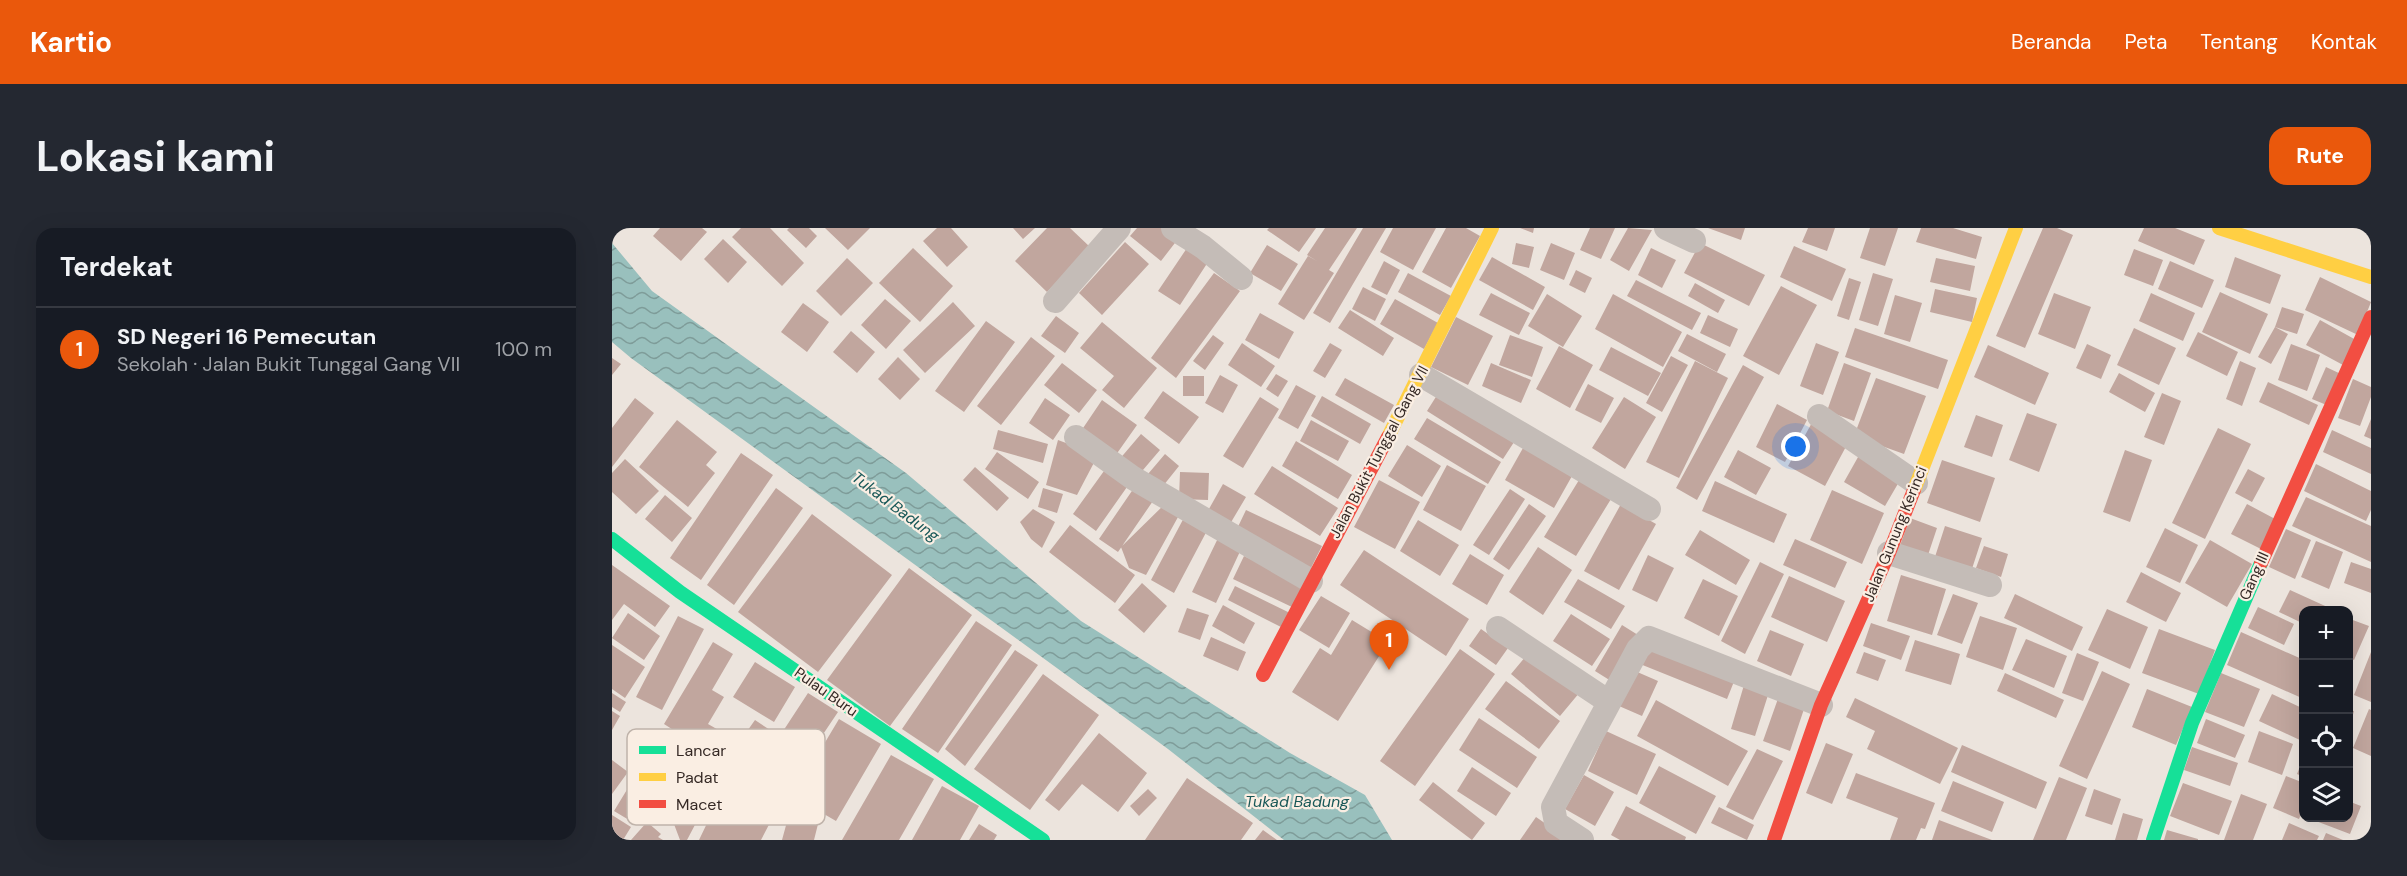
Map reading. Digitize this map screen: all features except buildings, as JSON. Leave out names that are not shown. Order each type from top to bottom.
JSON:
[{"type":"street","points":[[1055,301],[1119,228]]},
{"type":"street","points":[[1173,228],[1203,247],[1241,278]]},
{"type":"street","name":"Jalan Bukit Tunggal Gang VII","points":[[1263,675],[1421,375],[1492,228]]},
{"type":"street","points":[[1666,228],[1694,241]]},
{"type":"street","name":"Jalan Gunung Kerinci","points":[[1774,840],[1821,705],[1889,553],[2016,228]]},
{"type":"street","points":[[2219,228],[2276,237],[2371,277]]},
{"type":"street","name":"Gang III","points":[[2153,840],[2192,723],[2222,649],[2371,317]]},
{"type":"street","points":[[1421,375],[1649,509]]},
{"type":"street","points":[[1819,416],[1916,483]]},
{"type":"street","points":[[1076,437],[1133,478],[1311,581]]},
{"type":"street","name":"Pulau Buru","points":[[612,539],[680,592],[1043,840]]},
{"type":"street","points":[[1889,553],[1990,585]]},
{"type":"street","points":[[1498,628],[1609,702]]},
{"type":"street","points":[[1582,840],[1556,823],[1553,807],[1638,649],[1649,638],[1821,705]]},
{"type":"water","name":"Tukad Badung","points":[[612,243],[652,291],[906,473],[1081,621],[1290,753],[1365,795],[1392,840],[1284,840],[1168,749],[631,358],[612,342]]},
{"type":"traffic: fast","points":[[612,539],[680,592],[1043,840]]},
{"type":"traffic: fast","points":[[2153,840],[2192,723],[2261,563]]},
{"type":"traffic: slow","points":[[1388,437],[1492,228]]},
{"type":"traffic: slow","points":[[1914,490],[2016,228]]},
{"type":"traffic: slow","points":[[2219,228],[2371,277]]},
{"type":"traffic: jam","points":[[2261,563],[2371,317]]},
{"type":"traffic: jam","points":[[1263,675],[1388,437]]},
{"type":"traffic: jam","points":[[1774,840],[1821,705],[1889,553],[1914,490]]},
{"type":"place","name":"SD Negeri 16 Pemecutan","points":[[1389,670]]}]
